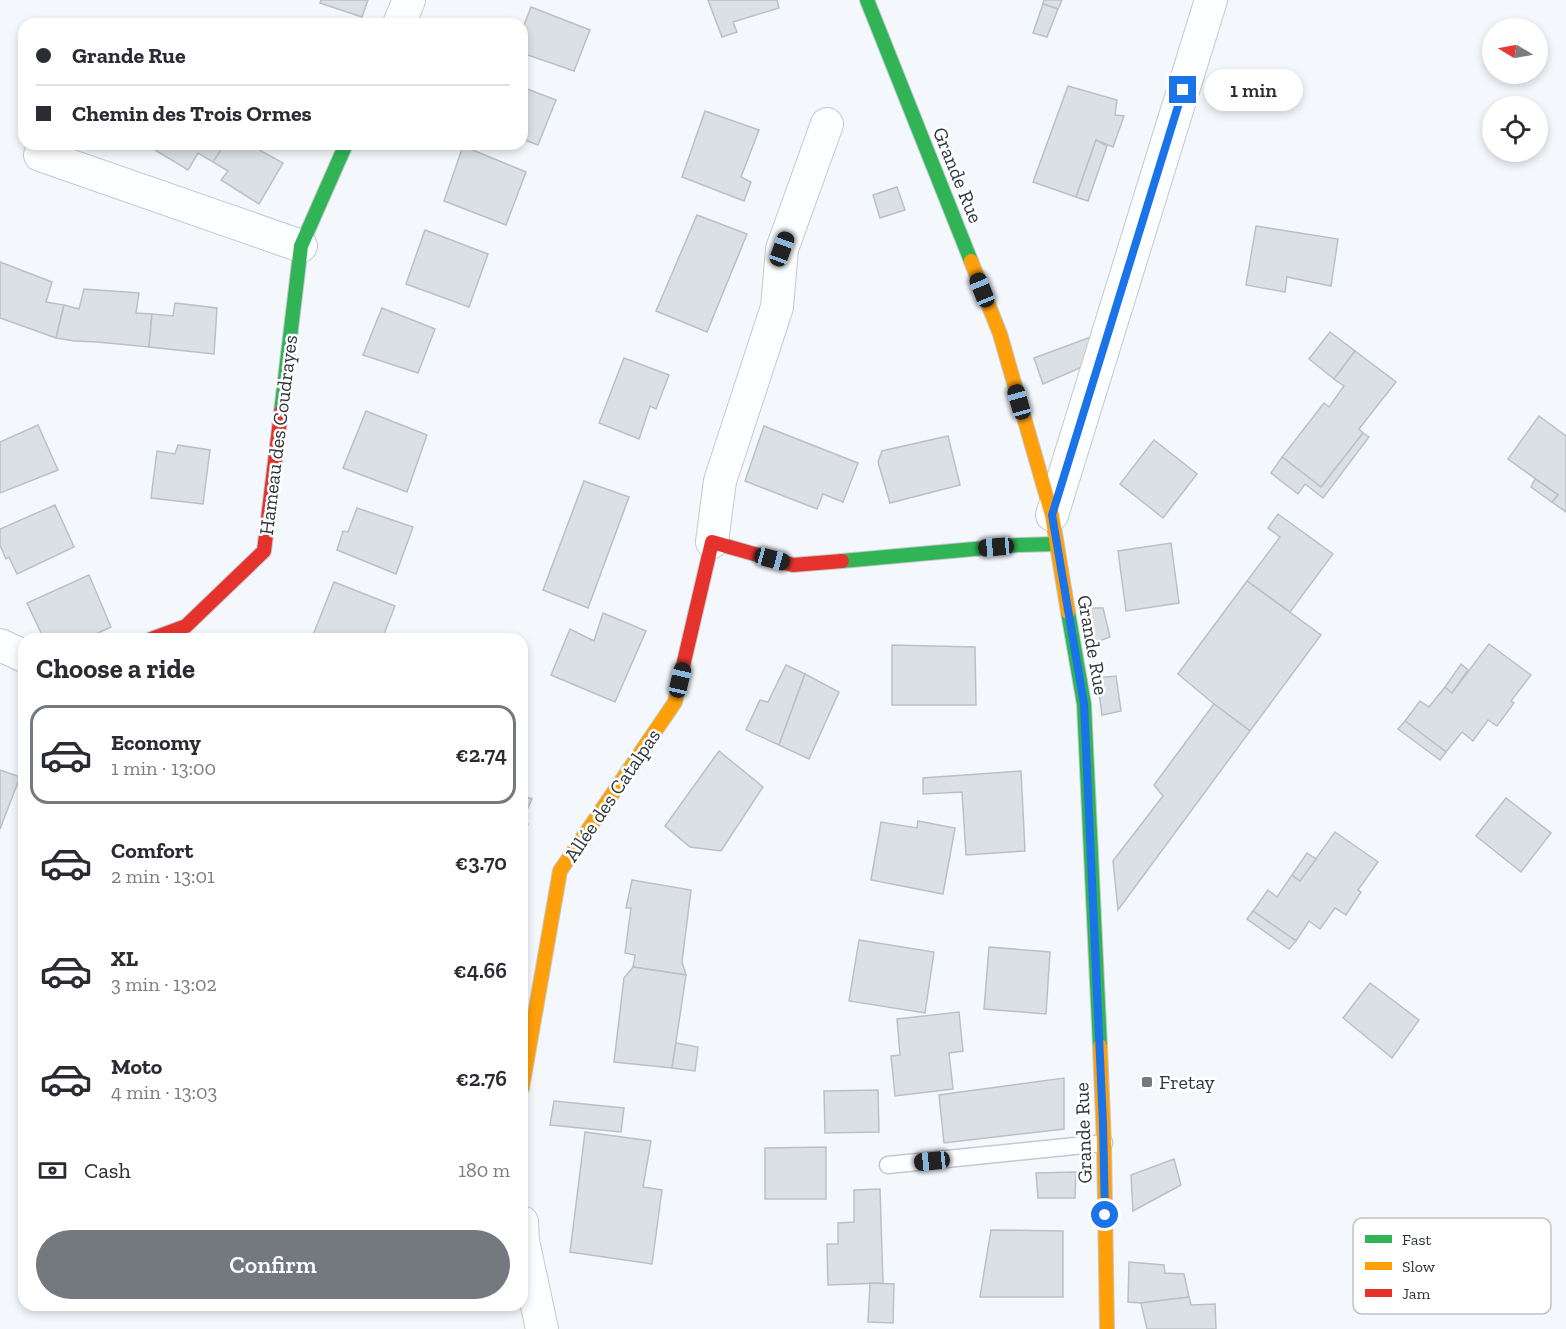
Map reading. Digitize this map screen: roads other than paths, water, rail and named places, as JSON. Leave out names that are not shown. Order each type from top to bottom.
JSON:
[{"type":"street","points":[[402,18],[409,0]]},
{"type":"street","name":"Grande Rue","points":[[867,0],[1000,334],[1054,530],[1084,704],[1104,1143],[1107,1329]]},
{"type":"street","points":[[712,542],[793,565],[1019,545],[1054,530],[1211,0]]},
{"type":"street","name":"Allée des Catalpas","points":[[528,1054],[560,871],[675,702],[712,542],[720,481],[777,307],[782,249],[827,124]]},
{"type":"street","name":"Hameau des Coudrayes","points":[[168,633],[186,626],[264,551],[302,246],[343,150]]},
{"type":"street","points":[[40,155],[302,246]]},
{"type":"street","points":[[0,645],[18,653]]},
{"type":"street","points":[[528,1264],[542,1329]]},
{"type":"lane","points":[[888,1166],[1104,1143]]},
{"type":"place","name":"Fretay","points":[[1147,1082]]}]
